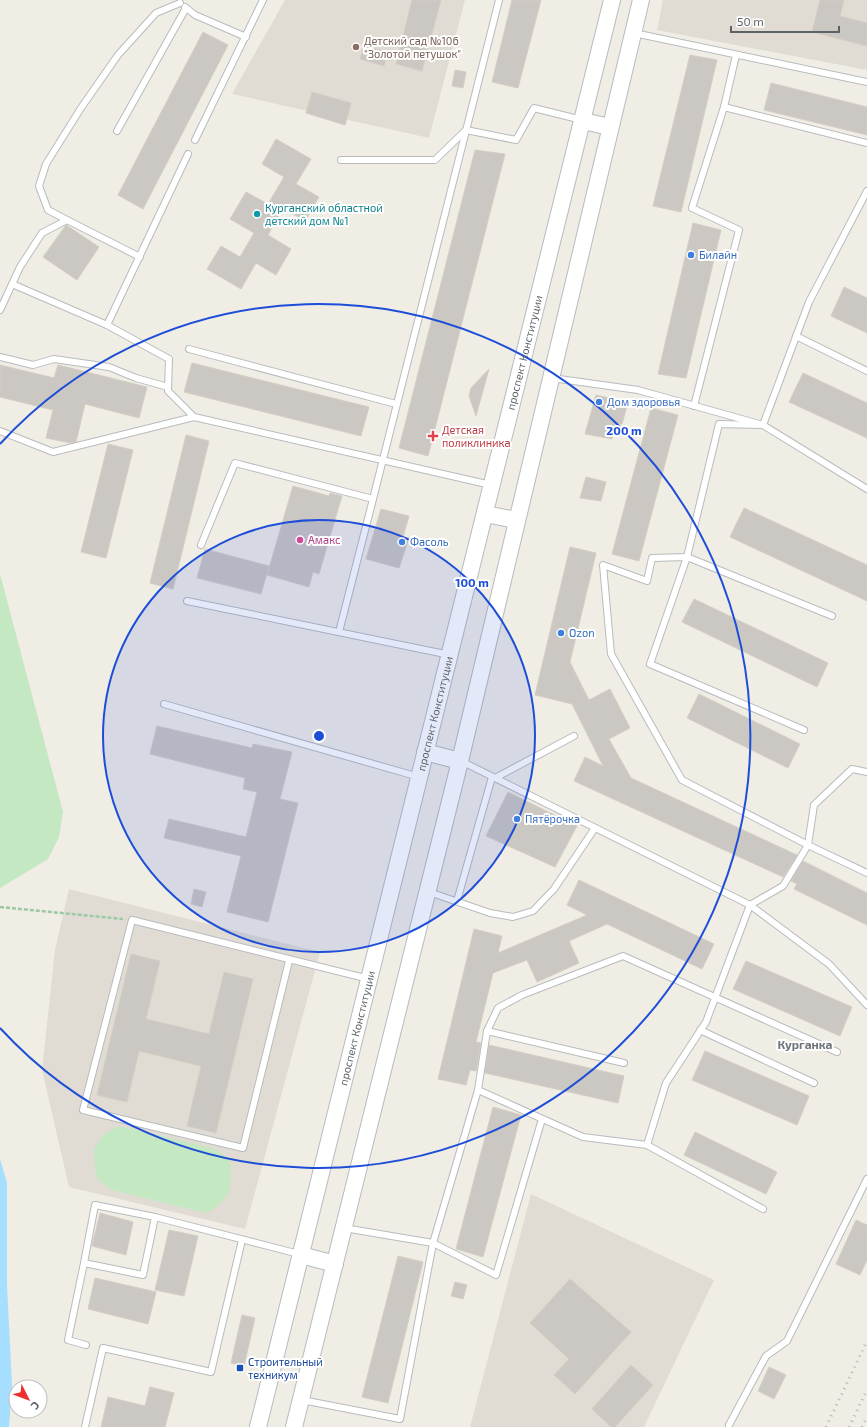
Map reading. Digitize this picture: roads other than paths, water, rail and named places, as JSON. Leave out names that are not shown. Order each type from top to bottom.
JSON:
[{"type":"main road","name":"проспект Конституции","points":[[258,1427],[612,0]]},
{"type":"main road","points":[[294,1427],[460,761],[550,377],[641,0]]},
{"type":"main road","points":[[583,121],[610,127]]},
{"type":"main road","points":[[485,514],[516,520]]},
{"type":"main road","points":[[425,752],[460,761]]},
{"type":"main road","points":[[301,1255],[335,1264]]},
{"type":"lane","points":[[195,140],[263,0]]},
{"type":"lane","points":[[339,632],[499,0]]},
{"type":"lane","points":[[140,257],[48,210],[39,186],[46,164],[81,108],[118,55],[156,14],[178,1],[195,15],[246,37]]},
{"type":"lane","points":[[117,131],[186,8]]},
{"type":"lane","points":[[633,33],[867,82]]},
{"type":"lane","points":[[694,406],[739,230],[692,208],[724,107],[736,55]]},
{"type":"lane","points":[[724,107],[867,143]]},
{"type":"lane","points":[[466,130],[516,140],[534,108],[583,121]]},
{"type":"lane","points":[[341,160],[435,160],[466,130]]},
{"type":"lane","points":[[107,326],[188,154]]},
{"type":"lane","points":[[763,425],[809,302],[867,191]]},
{"type":"lane","points":[[0,310],[20,267],[42,233],[67,220]]},
{"type":"lane","points":[[12,284],[107,326],[169,359],[168,391],[194,417]]},
{"type":"lane","points":[[796,336],[867,371]]},
{"type":"lane","points":[[189,349],[396,404]]},
{"type":"lane","points":[[0,358],[33,365],[54,359],[109,366],[136,378],[168,387]]},
{"type":"lane","points":[[550,377],[638,390],[763,425],[867,489]]},
{"type":"lane","points":[[0,431],[53,452],[194,417],[492,485]]},
{"type":"lane","points":[[763,425],[719,424],[686,557],[650,664],[804,730]]},
{"type":"lane","points":[[201,545],[235,463],[373,498]]},
{"type":"lane","points":[[832,616],[686,557],[652,558],[647,581],[603,565],[611,654],[682,780],[808,845],[867,873]]},
{"type":"lane","points":[[187,601],[450,655]]},
{"type":"lane","points":[[164,704],[419,777]]},
{"type":"lane","points":[[457,901],[494,778],[574,736]]},
{"type":"lane","points":[[460,761],[750,905],[829,964],[867,1005]]},
{"type":"lane","points":[[647,1146],[666,1083],[706,1022],[750,905],[784,886],[808,845],[814,805],[852,769],[867,772]]},
{"type":"lane","points":[[428,891],[490,913],[513,917],[532,911],[554,889],[595,828]]},
{"type":"lane","points":[[289,961],[243,1148],[83,1110],[132,920],[289,961],[370,980]]},
{"type":"lane","points":[[301,1400],[400,1419],[433,1243],[478,1090],[487,1032],[498,1008],[522,995],[623,956],[837,1052]]},
{"type":"lane","points":[[700,1030],[814,1083]]},
{"type":"lane","points":[[487,1032],[624,1063]]},
{"type":"lane","points":[[478,1090],[583,1137],[647,1146],[763,1209]]},
{"type":"lane","points":[[344,1228],[433,1243],[496,1275],[542,1119]]},
{"type":"lane","points":[[729,1425],[766,1356],[787,1341],[867,1179]]},
{"type":"lane","points":[[86,1345],[68,1340],[95,1205],[155,1217],[301,1255]]},
{"type":"lane","points":[[84,1263],[143,1275],[155,1217]]},
{"type":"lane","points":[[85,1427],[103,1348],[211,1372],[242,1240]]},
{"type":"water","points":[[0,1159],[7,1183],[7,1285],[12,1379],[8,1379],[9,1427],[0,1427]]},
{"type":"railway","points":[[826,1427],[867,1341]]},
{"type":"railway","points":[[849,1427],[867,1390]]},
{"type":"railway","points":[[862,1427],[867,1417]]},
{"type":"place","name":"Детский сад №106 \"Золотой петушок\"","points":[[356,47]]},
{"type":"place","name":"Курганский областной детский дом №1","points":[[257,214]]},
{"type":"place","name":"Билайн","points":[[691,255]]},
{"type":"place","name":"Дом здоровья","points":[[599,402]]},
{"type":"place","name":"Детская поликлиника","points":[[433,436]]},
{"type":"place","name":"Амакс","points":[[300,540]]},
{"type":"place","name":"Фасоль","points":[[402,542]]},
{"type":"place","name":"Ozon","points":[[561,633]]},
{"type":"place","name":"Пятёрочка","points":[[517,819]]},
{"type":"place","name":"Строительный техникум","points":[[240,1368]]},
{"type":"district","name":"Курганка","points":[[805,1045]]}]
